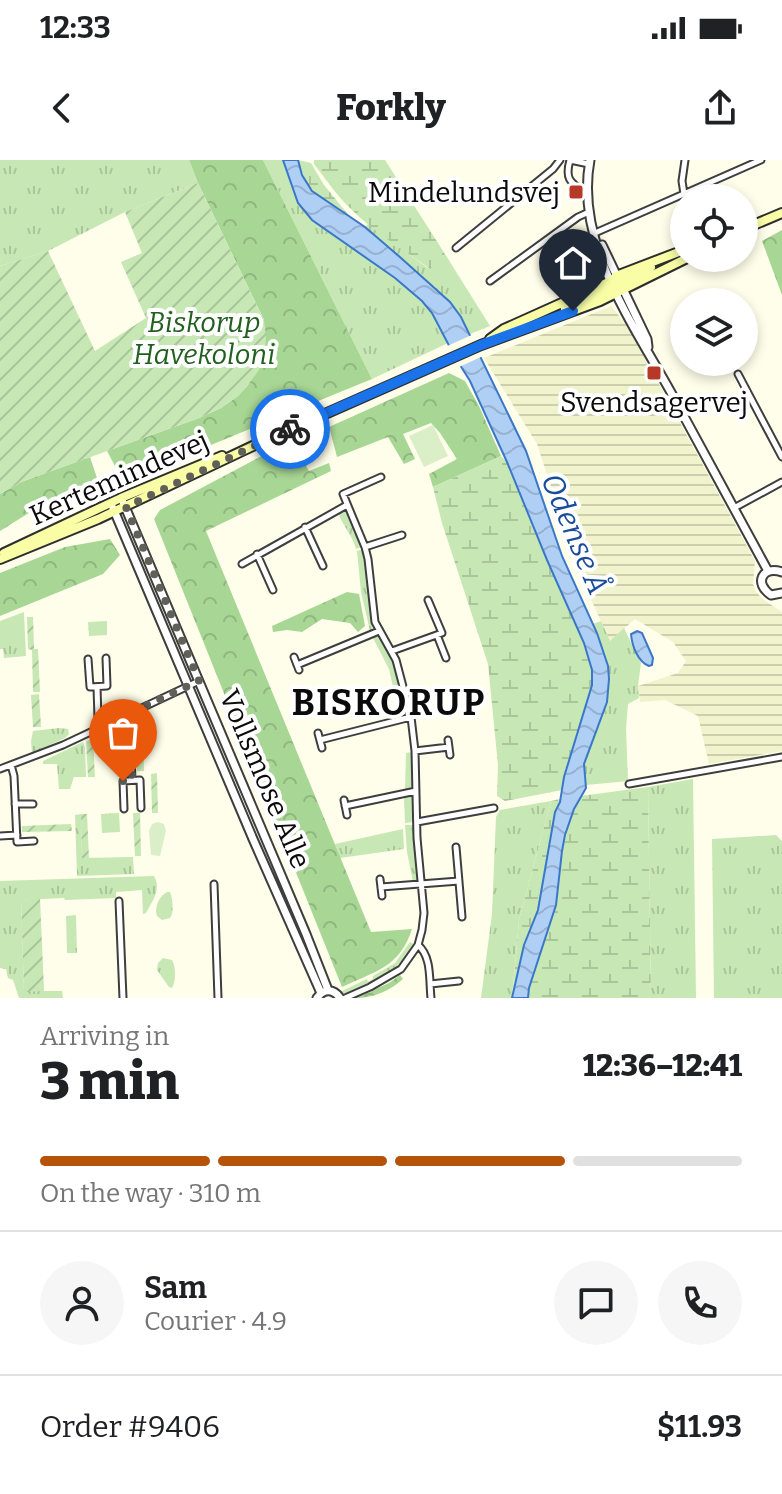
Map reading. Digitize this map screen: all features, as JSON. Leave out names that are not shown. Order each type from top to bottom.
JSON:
[{"type":"main road","points":[[758,223],[782,213]]},
{"type":"main road","name":"Kertemindevej","points":[[0,557],[58,537],[126,507],[257,444],[518,332],[670,260]]},
{"type":"main road","name":"Kertemindevej","points":[[480,346],[504,329],[616,285],[670,260]]},
{"type":"main road","name":"Kertemindevej","points":[[0,557],[111,502],[187,469],[257,444]]},
{"type":"street","points":[[456,248],[560,160]]},
{"type":"street","points":[[587,194],[567,176],[569,160],[589,162],[589,212],[616,285],[768,571]]},
{"type":"street","points":[[682,184],[685,160]]},
{"type":"street","points":[[707,184],[761,160]]},
{"type":"street","points":[[595,233],[670,200]]},
{"type":"street","points":[[490,281],[589,212]]},
{"type":"street","points":[[739,376],[782,457]]},
{"type":"street","points":[[742,382],[751,377]]},
{"type":"street","points":[[322,994],[335,992],[342,998],[401,969],[418,945],[424,913],[411,717],[400,670],[375,622],[371,573],[365,547],[343,494],[381,477]]},
{"type":"street","points":[[734,508],[782,482]]},
{"type":"street","name":"Vollsmose Alle","points":[[121,498],[199,681],[322,994]]},
{"type":"street","name":"Vollsmose Alle","points":[[111,502],[322,994]]},
{"type":"street","points":[[242,564],[347,505]]},
{"type":"street","points":[[305,527],[323,566]]},
{"type":"street","points":[[365,547],[402,535]]},
{"type":"street","points":[[257,554],[273,590]]},
{"type":"street","points":[[781,595],[771,595],[763,589],[762,579],[768,571],[775,569],[782,572]]},
{"type":"street","points":[[392,651],[442,633],[428,600]]},
{"type":"street","points":[[294,657],[298,668],[379,631]]},
{"type":"street","points":[[437,635],[446,658]]},
{"type":"street","points":[[88,659],[90,687],[97,687],[107,686],[106,658]]},
{"type":"street","points":[[0,769],[63,745],[199,681]]},
{"type":"street","points":[[97,687],[101,727]]},
{"type":"street","points":[[123,716],[130,736],[132,780]]},
{"type":"street","points":[[320,740],[411,717]]},
{"type":"street","points":[[318,733],[322,748]]},
{"type":"street","points":[[415,751],[449,747]]},
{"type":"street","points":[[629,784],[782,757]]},
{"type":"street","points":[[11,765],[17,842],[34,841]]},
{"type":"street","points":[[124,809],[123,781],[132,780],[140,780],[141,808]]},
{"type":"street","points":[[347,815],[344,803],[416,791]]},
{"type":"street","points":[[15,804],[33,804]]},
{"type":"street","points":[[417,822],[494,808]]},
{"type":"street","points":[[0,836],[17,835]]},
{"type":"street","points":[[456,847],[462,917]]},
{"type":"street","points":[[380,879],[382,896]]},
{"type":"street","points":[[381,887],[459,881]]},
{"type":"street","points":[[214,884],[218,998]]},
{"type":"street","points":[[119,901],[123,998]]},
{"type":"street","points":[[418,945],[428,958],[431,998]]},
{"type":"street","points":[[430,984],[459,981]]},
{"type":"green space","points":[[0,160],[189,160],[198,183],[125,212],[48,251],[0,266]]},
{"type":"green space","points":[[189,160],[263,160],[372,379],[123,481],[107,451],[199,418],[238,396],[248,385],[264,320]]},
{"type":"green space","points":[[263,160],[283,160],[298,203],[312,220],[373,261],[422,301],[448,343],[372,379]]},
{"type":"green space","points":[[298,160],[311,163],[324,185],[351,218],[312,189]]},
{"type":"green space","points":[[314,160],[385,160],[445,254],[430,269],[388,240],[345,203]]},
{"type":"green space","name":"Biskorup Havekoloni","points":[[198,183],[264,320],[265,354],[259,370],[238,396],[221,408],[21,482],[0,494],[0,266],[48,251],[95,351],[146,318],[121,262],[142,253],[125,212]]},
{"type":"green space","points":[[368,224],[429,269],[445,254],[490,326],[470,334],[450,302],[365,227]]},
{"type":"green space","points":[[782,230],[782,295],[762,241]]},
{"type":"green space","points":[[611,306],[628,327],[755,561],[753,584],[756,592],[782,612],[782,751],[709,764],[698,716],[665,700],[640,702],[638,686],[678,673],[686,661],[673,642],[635,619],[610,641],[580,575],[537,444],[484,358]]},
{"type":"green space","points":[[449,373],[465,381],[501,456],[433,487],[429,474],[457,459],[431,423],[403,434],[415,459],[404,464],[388,437],[337,457],[329,427]]},
{"type":"green space","points":[[433,425],[448,456],[424,467],[409,436]]},
{"type":"green space","points":[[323,428],[324,445],[301,457],[309,471],[329,463],[331,471],[206,531],[371,932],[412,929],[394,960],[342,987],[154,519],[160,510],[269,452]]},
{"type":"green space","points":[[501,456],[507,462],[546,559],[583,637],[592,670],[592,685],[562,790],[505,801],[497,796],[498,765],[488,664],[433,487]]},
{"type":"green space","points":[[90,457],[100,487],[32,511],[0,531],[0,494],[21,482]]},
{"type":"green space","points":[[348,511],[362,547],[356,549],[338,513]]},
{"type":"green space","points":[[110,539],[120,555],[103,574],[0,616],[0,573],[65,547]]},
{"type":"green space","points":[[363,549],[370,593],[370,631],[361,592],[357,551]]},
{"type":"green space","points":[[347,592],[359,594],[365,626],[358,632],[350,623],[322,619],[302,632],[273,632],[272,626]]},
{"type":"green space","points":[[24,612],[26,656],[4,658],[3,649],[0,649],[0,621]]},
{"type":"green space","points":[[27,617],[33,617],[40,692],[33,692]]},
{"type":"green space","points":[[107,621],[107,635],[89,636],[88,622]]},
{"type":"green space","points":[[601,621],[610,641],[624,628],[641,663],[639,698],[628,704],[628,781],[586,785],[584,764],[609,690],[604,651],[593,624]]},
{"type":"green space","points":[[376,635],[394,662],[405,716],[400,717],[389,669],[372,636]]},
{"type":"green space","points":[[39,694],[41,727],[33,727],[31,695]]},
{"type":"green space","points":[[136,717],[143,717],[144,771],[137,771]]},
{"type":"green space","points":[[68,729],[69,734],[32,753],[33,731]]},
{"type":"green space","points":[[93,740],[95,777],[88,777],[86,741]]},
{"type":"green space","points":[[83,742],[86,777],[74,777],[70,789],[59,789],[57,764],[43,764],[43,761]]},
{"type":"green space","points":[[412,752],[413,786],[405,790],[406,753]]},
{"type":"green space","points":[[157,773],[158,813],[152,813],[151,774]]},
{"type":"green space","points":[[693,779],[696,998],[651,998],[648,787]]},
{"type":"green space","points":[[648,787],[651,998],[528,998],[556,905],[562,851],[570,820],[581,796]]},
{"type":"green space","points":[[404,797],[413,797],[413,822],[405,823]]},
{"type":"green space","points":[[560,799],[538,910],[524,945],[513,989],[519,920],[551,801]]},
{"type":"green space","points":[[551,801],[519,920],[512,998],[481,998],[492,914],[496,817],[500,810]]},
{"type":"green space","points":[[119,813],[120,832],[102,833],[101,814]]},
{"type":"green space","points":[[133,813],[140,813],[141,856],[135,856]]},
{"type":"green space","points":[[81,814],[82,858],[133,857],[134,874],[77,876],[75,815]]},
{"type":"green space","points":[[81,814],[87,814],[89,858],[82,858]]},
{"type":"green space","points":[[71,824],[72,831],[22,832],[22,826]]},
{"type":"green space","points":[[152,824],[164,824],[166,831],[160,856],[151,855],[149,831]]},
{"type":"green space","points":[[405,825],[414,825],[416,882],[413,882],[407,852]]},
{"type":"green space","points":[[403,829],[404,849],[340,858],[335,844]]},
{"type":"green space","points":[[776,835],[782,841],[782,998],[714,998],[712,839]]},
{"type":"green space","points":[[154,876],[157,886],[155,895],[143,914],[142,890],[116,892],[116,898],[21,900],[24,991],[62,991],[63,998],[19,998],[13,980],[8,978],[6,969],[0,968],[0,881]]},
{"type":"green space","points":[[167,892],[171,895],[172,913],[170,918],[162,920],[157,916],[157,906]]},
{"type":"green space","points":[[40,898],[44,991],[24,992],[21,900]]},
{"type":"green space","points":[[76,915],[77,953],[67,953],[66,916]]},
{"type":"green space","points":[[410,942],[414,944],[394,968],[368,984],[343,993],[367,979],[368,982],[395,963]]},
{"type":"green space","points":[[163,958],[173,963],[175,978],[172,988],[157,970]]},
{"type":"green space","points":[[400,975],[403,979],[387,990],[355,998],[389,983]]},
{"type":"water","points":[[283,160],[298,160],[302,175],[312,191],[365,227],[450,302],[461,317],[526,451],[562,556],[597,633],[608,666],[607,702],[584,764],[586,788],[565,835],[556,905],[528,998],[512,998],[524,945],[538,910],[555,812],[592,685],[592,670],[584,643],[507,462],[470,381],[432,313],[395,278],[312,220],[298,203]]},
{"type":"water","points":[[637,631],[642,633],[653,658],[652,665],[645,664],[636,653],[631,634]]},
{"type":"pier","points":[[474,334],[483,356],[457,368],[445,347]]},
{"type":"way so far","points":[[123,781],[132,780],[130,736],[123,716],[199,681],[126,507],[290,429]]},
{"type":"place","name":"Mindelundsvej","points":[[576,192]]},
{"type":"place","name":"Svendsagervej","points":[[654,373]]},
{"type":"district","name":"BISKORUP","points":[[389,703]]},
{"type":"route","points":[[290,429],[481,345],[573,311]]},
{"type":"water label","name":"Odense Å","points":[[575,534]]}]
